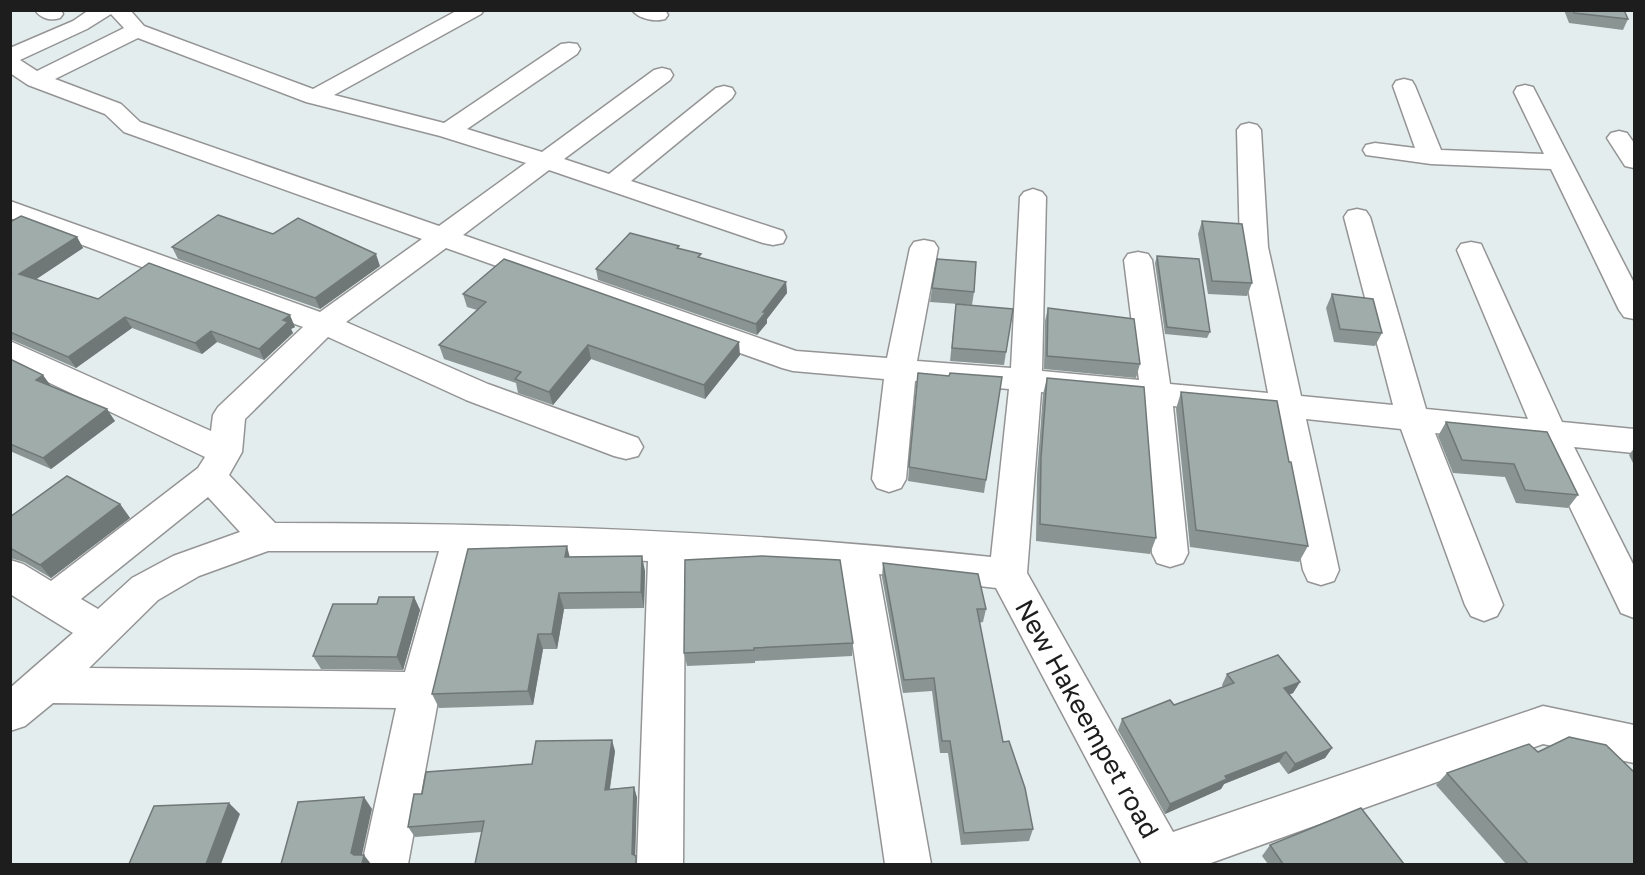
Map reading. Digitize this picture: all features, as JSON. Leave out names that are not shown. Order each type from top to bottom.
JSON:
[{"type":"street","points":[[10,56],[80,25],[104,10]]},
{"type":"street","points":[[118,10],[137,30],[314,97],[448,131],[546,161],[773,237]]},
{"type":"street","points":[[428,10],[454,22]]},
{"type":"street","points":[[314,97],[474,10]]},
{"type":"street","points":[[36,80],[137,30]]},
{"type":"street","points":[[448,131],[569,50]]},
{"type":"street","points":[[10,63],[36,80],[113,109],[132,127],[793,361],[1026,380],[1635,441]]},
{"type":"street","points":[[76,615],[145,589],[186,566],[235,495],[229,415],[324,324],[662,75]]},
{"type":"street","points":[[1404,86],[1431,157]]},
{"type":"street","points":[[1525,92],[1635,310]]},
{"type":"street","points":[[613,183],[724,93]]},
{"type":"street","points":[[1249,130],[1254,247],[1321,570]]},
{"type":"street","points":[[1619,138],[1635,161]]},
{"type":"street","points":[[1375,150],[1431,157],[1559,162]]},
{"type":"street","points":[[10,351],[235,495],[460,537],[858,557],[1010,554],[1026,380],[1033,196]]},
{"type":"street","points":[[10,209],[324,324],[477,392],[626,447]]},
{"type":"street","points":[[1357,217],[1413,418],[1484,605]]},
{"type":"street","points":[[889,479],[900,371],[924,248]]},
{"type":"street","points":[[1471,250],[1550,432],[1635,602]]},
{"type":"street","points":[[1138,260],[1156,393],[1170,553]]},
{"type":"street","points":[[10,713],[45,685],[76,615],[235,495]]},
{"type":"street","points":[[385,864],[420,690],[460,537]]},
{"type":"street","points":[[660,864],[667,548]]},
{"type":"street","name":"New Hakeempet road","points":[[1010,554],[1164,861]]},
{"type":"street","points":[[858,557],[908,864]]},
{"type":"street","points":[[10,575],[76,615]]},
{"type":"street","points":[[45,685],[420,690]]},
{"type":"street","points":[[1164,861],[1543,725],[1635,744]]},
{"type":"building","points":[[1573,10],[1624,10],[1628,19],[1574,13]]},
{"type":"building","points":[[218,215],[273,234],[298,218],[376,254],[315,298],[172,247]]},
{"type":"building","points":[[21,216],[77,237],[19,274],[98,299],[149,263],[290,315],[283,320],[288,322],[259,349],[211,331],[195,343],[125,317],[68,357],[10,332],[10,274],[12,273],[10,273],[10,222]]},
{"type":"building","points":[[1202,221],[1242,224],[1252,283],[1212,281]]},
{"type":"building","points":[[630,233],[701,254],[698,257],[786,282],[756,324],[596,269]]},
{"type":"building","points":[[1157,256],[1199,259],[1210,332],[1167,327]]},
{"type":"building","points":[[504,259],[739,342],[704,385],[588,345],[549,392],[515,379],[521,372],[439,345],[486,302],[463,294]]},
{"type":"building","points":[[937,259],[976,262],[974,292],[932,288]]},
{"type":"building","points":[[1332,294],[1373,299],[1382,333],[1340,329]]},
{"type":"building","points":[[956,304],[1013,309],[1006,352],[952,348]]},
{"type":"building","points":[[1048,308],[1134,319],[1140,364],[1047,356]]},
{"type":"building","points":[[10,359],[43,375],[36,380],[107,409],[43,458],[10,444]]},
{"type":"building","points":[[918,373],[1002,377],[986,480],[909,467]]},
{"type":"building","points":[[1047,378],[1144,387],[1156,538],[1040,524],[1041,458]]},
{"type":"building","points":[[1181,392],[1277,401],[1308,546],[1196,530]]},
{"type":"building","points":[[1446,422],[1547,432],[1578,495],[1525,490],[1514,464],[1462,460]]},
{"type":"building","points":[[67,476],[120,504],[40,565],[10,548],[10,517]]},
{"type":"building","points":[[567,546],[565,557],[642,556],[641,592],[559,593],[552,634],[538,634],[528,691],[432,694],[468,549]]},
{"type":"building","points":[[762,556],[840,560],[853,643],[684,653],[685,560]]},
{"type":"building","points":[[883,563],[978,574],[986,609],[977,609],[1003,742],[1009,741],[1025,788],[1033,829],[964,833],[950,741],[942,741],[934,678],[904,680]]},
{"type":"building","points":[[379,597],[414,597],[397,657],[313,656],[333,604],[377,604]]},
{"type":"building","points":[[1278,655],[1300,682],[1284,688],[1332,748],[1295,764],[1286,752],[1225,776],[1227,779],[1170,804],[1122,719],[1170,700],[1174,705],[1234,683],[1227,674]]},
{"type":"building","points":[[1569,737],[1606,745],[1635,773],[1635,864],[1528,864],[1447,773],[1529,744],[1538,752]]},
{"type":"building","points":[[612,740],[605,790],[634,787],[632,854],[636,856],[636,864],[475,864],[484,821],[408,827],[414,794],[422,794],[426,772],[532,764],[536,741]]},
{"type":"building","points":[[364,797],[351,853],[364,855],[362,864],[281,864],[298,802]]},
{"type":"building","points":[[229,803],[206,864],[129,864],[154,806]]},
{"type":"building","points":[[1361,808],[1404,864],[1283,864],[1270,845]]}]
